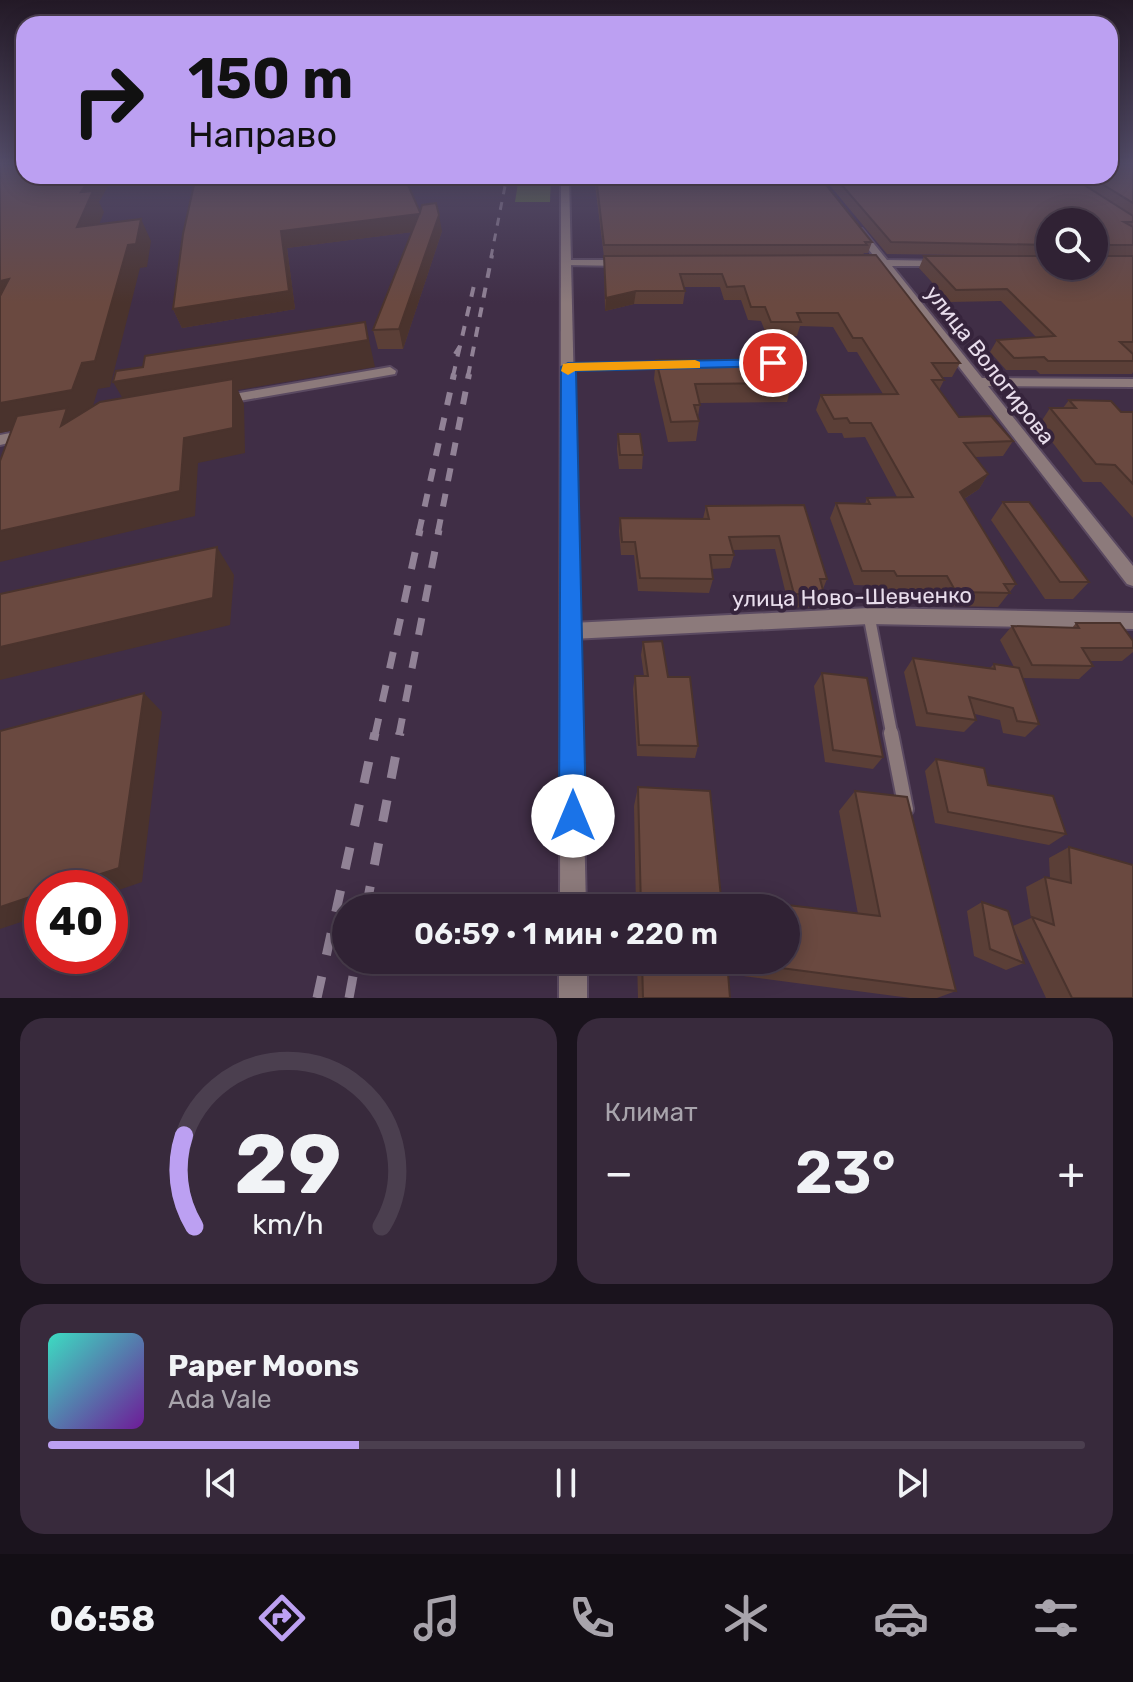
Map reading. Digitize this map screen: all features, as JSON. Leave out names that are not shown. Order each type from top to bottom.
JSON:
[{"type":"street","points":[[566,211],[573,894]]},
{"type":"street","name":"улица Вологирова","points":[[855,226],[1133,579]]},
{"type":"street","points":[[567,263],[630,263]]},
{"type":"street","points":[[868,263],[959,263]]},
{"type":"street","points":[[207,403],[390,371]]},
{"type":"street","points":[[978,382],[1133,383]]},
{"type":"street","points":[[0,440],[43,432]]},
{"type":"street","name":"улица Ново-Шевченко","points":[[572,631],[869,616],[1133,621]]},
{"type":"street","points":[[573,974],[573,998]]},
{"type":"lane","points":[[568,367],[678,365]]},
{"type":"lane","points":[[869,616],[910,830]]},
{"type":"building","points":[[0,211],[84,211],[77,227],[141,219],[136,244],[128,245],[95,361],[82,363],[72,390],[0,403],[0,296],[9,279],[0,281]]},
{"type":"building","points":[[188,211],[438,211],[439,215],[399,329],[373,330],[419,214],[281,231],[289,291],[173,309]]},
{"type":"building","points":[[600,211],[847,211],[872,242],[865,242],[867,245],[604,245]]},
{"type":"building","points":[[864,211],[1036,211],[1036,245],[891,242]]},
{"type":"building","points":[[1108,211],[1124,211],[1133,216],[1133,222],[1124,222],[1133,227],[1133,245],[1108,245]]},
{"type":"building","points":[[876,255],[960,363],[932,363],[944,380],[932,380],[959,417],[991,416],[1013,441],[964,443],[988,474],[960,492],[1016,584],[1004,584],[1010,593],[956,592],[947,576],[897,576],[894,571],[862,571],[836,503],[870,504],[867,498],[913,497],[871,423],[834,419],[821,395],[898,394],[862,338],[853,338],[838,313],[797,313],[801,322],[771,322],[765,307],[751,307],[744,286],[727,287],[722,274],[680,274],[685,291],[636,291],[606,298],[604,256]]},
{"type":"building","points":[[924,256],[1036,256],[1036,280],[1108,280],[1108,256],[1133,256],[1133,342],[1120,342],[1133,354],[1133,361],[1014,358],[997,340],[1055,336],[1007,289],[956,290]]},
{"type":"building","points":[[365,322],[368,340],[113,382],[116,371],[143,367],[145,356]]},
{"type":"building","points":[[781,359],[792,383],[695,384],[700,405],[694,405],[699,421],[671,422],[656,360]]},
{"type":"building","points":[[233,379],[233,428],[184,438],[180,491],[0,531],[0,461],[17,416],[67,408],[61,426],[100,402]]},
{"type":"building","points":[[1069,400],[1111,401],[1121,412],[1133,412],[1133,484],[1115,465],[1096,464],[1050,408],[1076,408]]},
{"type":"building","points":[[618,434],[640,434],[643,455],[620,455]]},
{"type":"building","points":[[1003,502],[1029,502],[1089,582],[1060,582]]},
{"type":"building","points":[[804,505],[827,579],[820,579],[824,594],[794,594],[779,536],[729,537],[734,555],[710,555],[713,579],[640,578],[635,542],[622,542],[620,518],[709,519],[706,506]]},
{"type":"building","points":[[217,547],[213,598],[0,647],[0,594]]},
{"type":"building","points":[[1076,623],[1120,623],[1133,641],[1133,648],[1082,648],[1093,666],[1032,665],[1012,626],[1079,628]]},
{"type":"building","points":[[662,641],[668,677],[690,677],[698,746],[639,745],[635,676],[648,676],[643,642]]},
{"type":"building","points":[[913,658],[995,669],[994,664],[1019,668],[1039,724],[1017,721],[1013,708],[969,697],[976,720],[927,713]]},
{"type":"building","points":[[822,673],[867,678],[883,757],[833,750]]},
{"type":"building","points":[[144,693],[119,868],[24,870],[24,899],[0,907],[0,731]]},
{"type":"building","points":[[936,759],[984,768],[988,785],[1053,796],[1066,834],[948,812]]},
{"type":"building","points":[[638,787],[710,791],[721,894],[641,894]]},
{"type":"building","points":[[855,791],[907,797],[956,991],[800,971],[800,906],[880,916]]},
{"type":"building","points":[[1069,847],[1133,865],[1133,998],[1072,998],[1032,917],[1054,925],[1045,877],[1071,883]]},
{"type":"building","points":[[982,902],[1008,911],[1024,963],[990,949]]},
{"type":"building","points":[[642,974],[728,974],[730,998],[643,998]]},
{"type":"railway","points":[[491,257],[500,211]]},
{"type":"railway","points":[[468,376],[492,255]]},
{"type":"railway","points":[[460,346],[475,281]]},
{"type":"railway","points":[[453,376],[460,346]]},
{"type":"railway","points":[[455,354],[460,346]]},
{"type":"railway","points":[[419,532],[454,374]]},
{"type":"railway","points":[[438,532],[469,374]]},
{"type":"railway","points":[[375,735],[420,530]]},
{"type":"railway","points":[[399,735],[439,530]]},
{"type":"railway","points":[[317,998],[375,733]]},
{"type":"railway","points":[[369,894],[400,733]]},
{"type":"railway","points":[[349,998],[353,974]]},
{"type":"slow traffic","points":[[568,371],[568,367],[695,365]]},
{"type":"route","points":[[573,816],[568,367],[773,363]]}]
